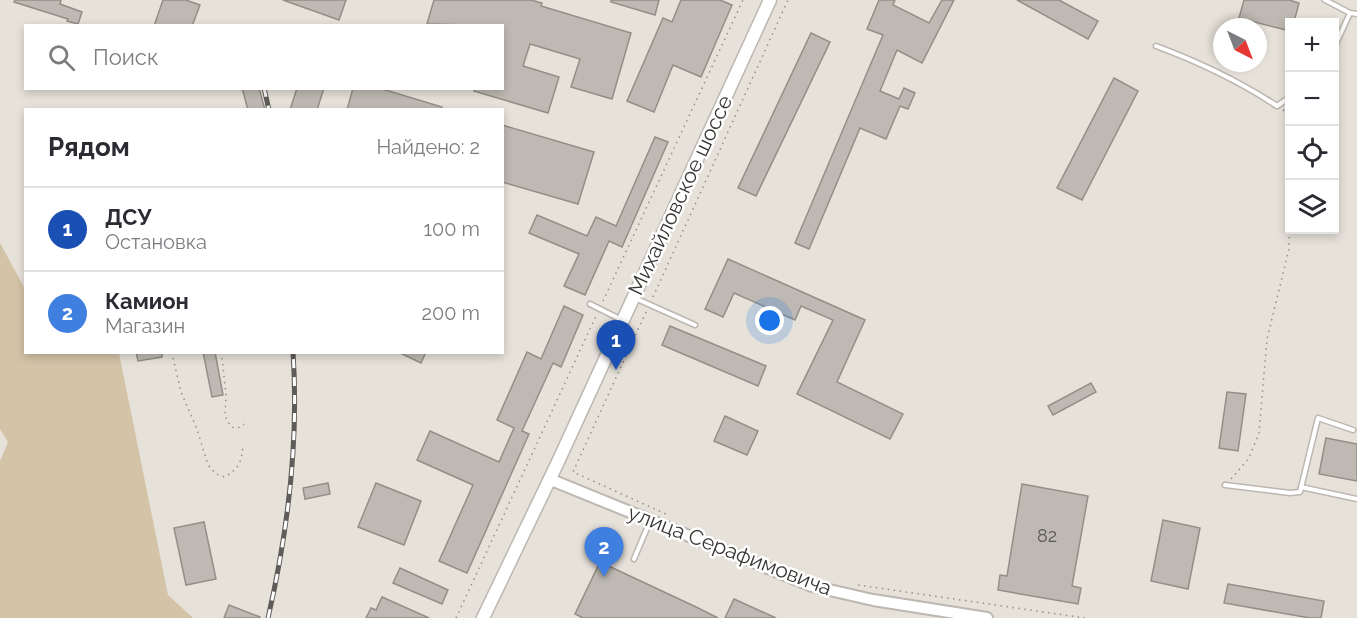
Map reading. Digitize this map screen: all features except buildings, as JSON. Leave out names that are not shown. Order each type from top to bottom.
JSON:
[{"type":"main road","name":"Михайловское шоссе","points":[[483,618],[770,0]]},
{"type":"street","name":"улица Серафимовича","points":[[549,479],[812,586],[873,600],[987,618]]},
{"type":"lane","points":[[1325,0],[1350,13],[1357,14]]},
{"type":"lane","points":[[1339,39],[1350,13]]},
{"type":"lane","points":[[1156,46],[1198,62],[1248,87],[1277,106],[1285,100]]},
{"type":"lane","points":[[633,298],[695,325]]},
{"type":"lane","points":[[590,304],[623,320]]},
{"type":"lane","points":[[1226,485],[1290,493],[1300,492],[1318,418],[1353,430]]},
{"type":"lane","points":[[1301,487],[1357,499]]},
{"type":"lane","points":[[634,559],[650,520]]},
{"type":"path","points":[[456,618],[743,0]]},
{"type":"path","points":[[672,517],[573,472],[788,0]]},
{"type":"path","points":[[1226,485],[1249,458],[1259,433],[1267,339],[1289,249],[1289,234]]},
{"type":"path","points":[[173,358],[181,392],[197,429],[208,465],[216,474],[225,477],[235,471],[242,461],[243,444]]},
{"type":"path","points":[[222,358],[226,394],[225,416],[231,427],[238,428],[244,424]]},
{"type":"path","points":[[855,584],[1085,618]]},
{"type":"shaded area","points":[[0,243],[24,287],[24,354],[119,354],[168,595],[193,618],[0,618],[0,461],[8,442],[0,429]]},
{"type":"railway","points":[[264,90],[269,108]]},
{"type":"railway","points":[[268,618],[281,552],[290,486],[294,419],[293,354]]},
{"type":"place","name":"ДСУ","points":[[616,370]]},
{"type":"place","name":"Камион","points":[[604,577]]}]
